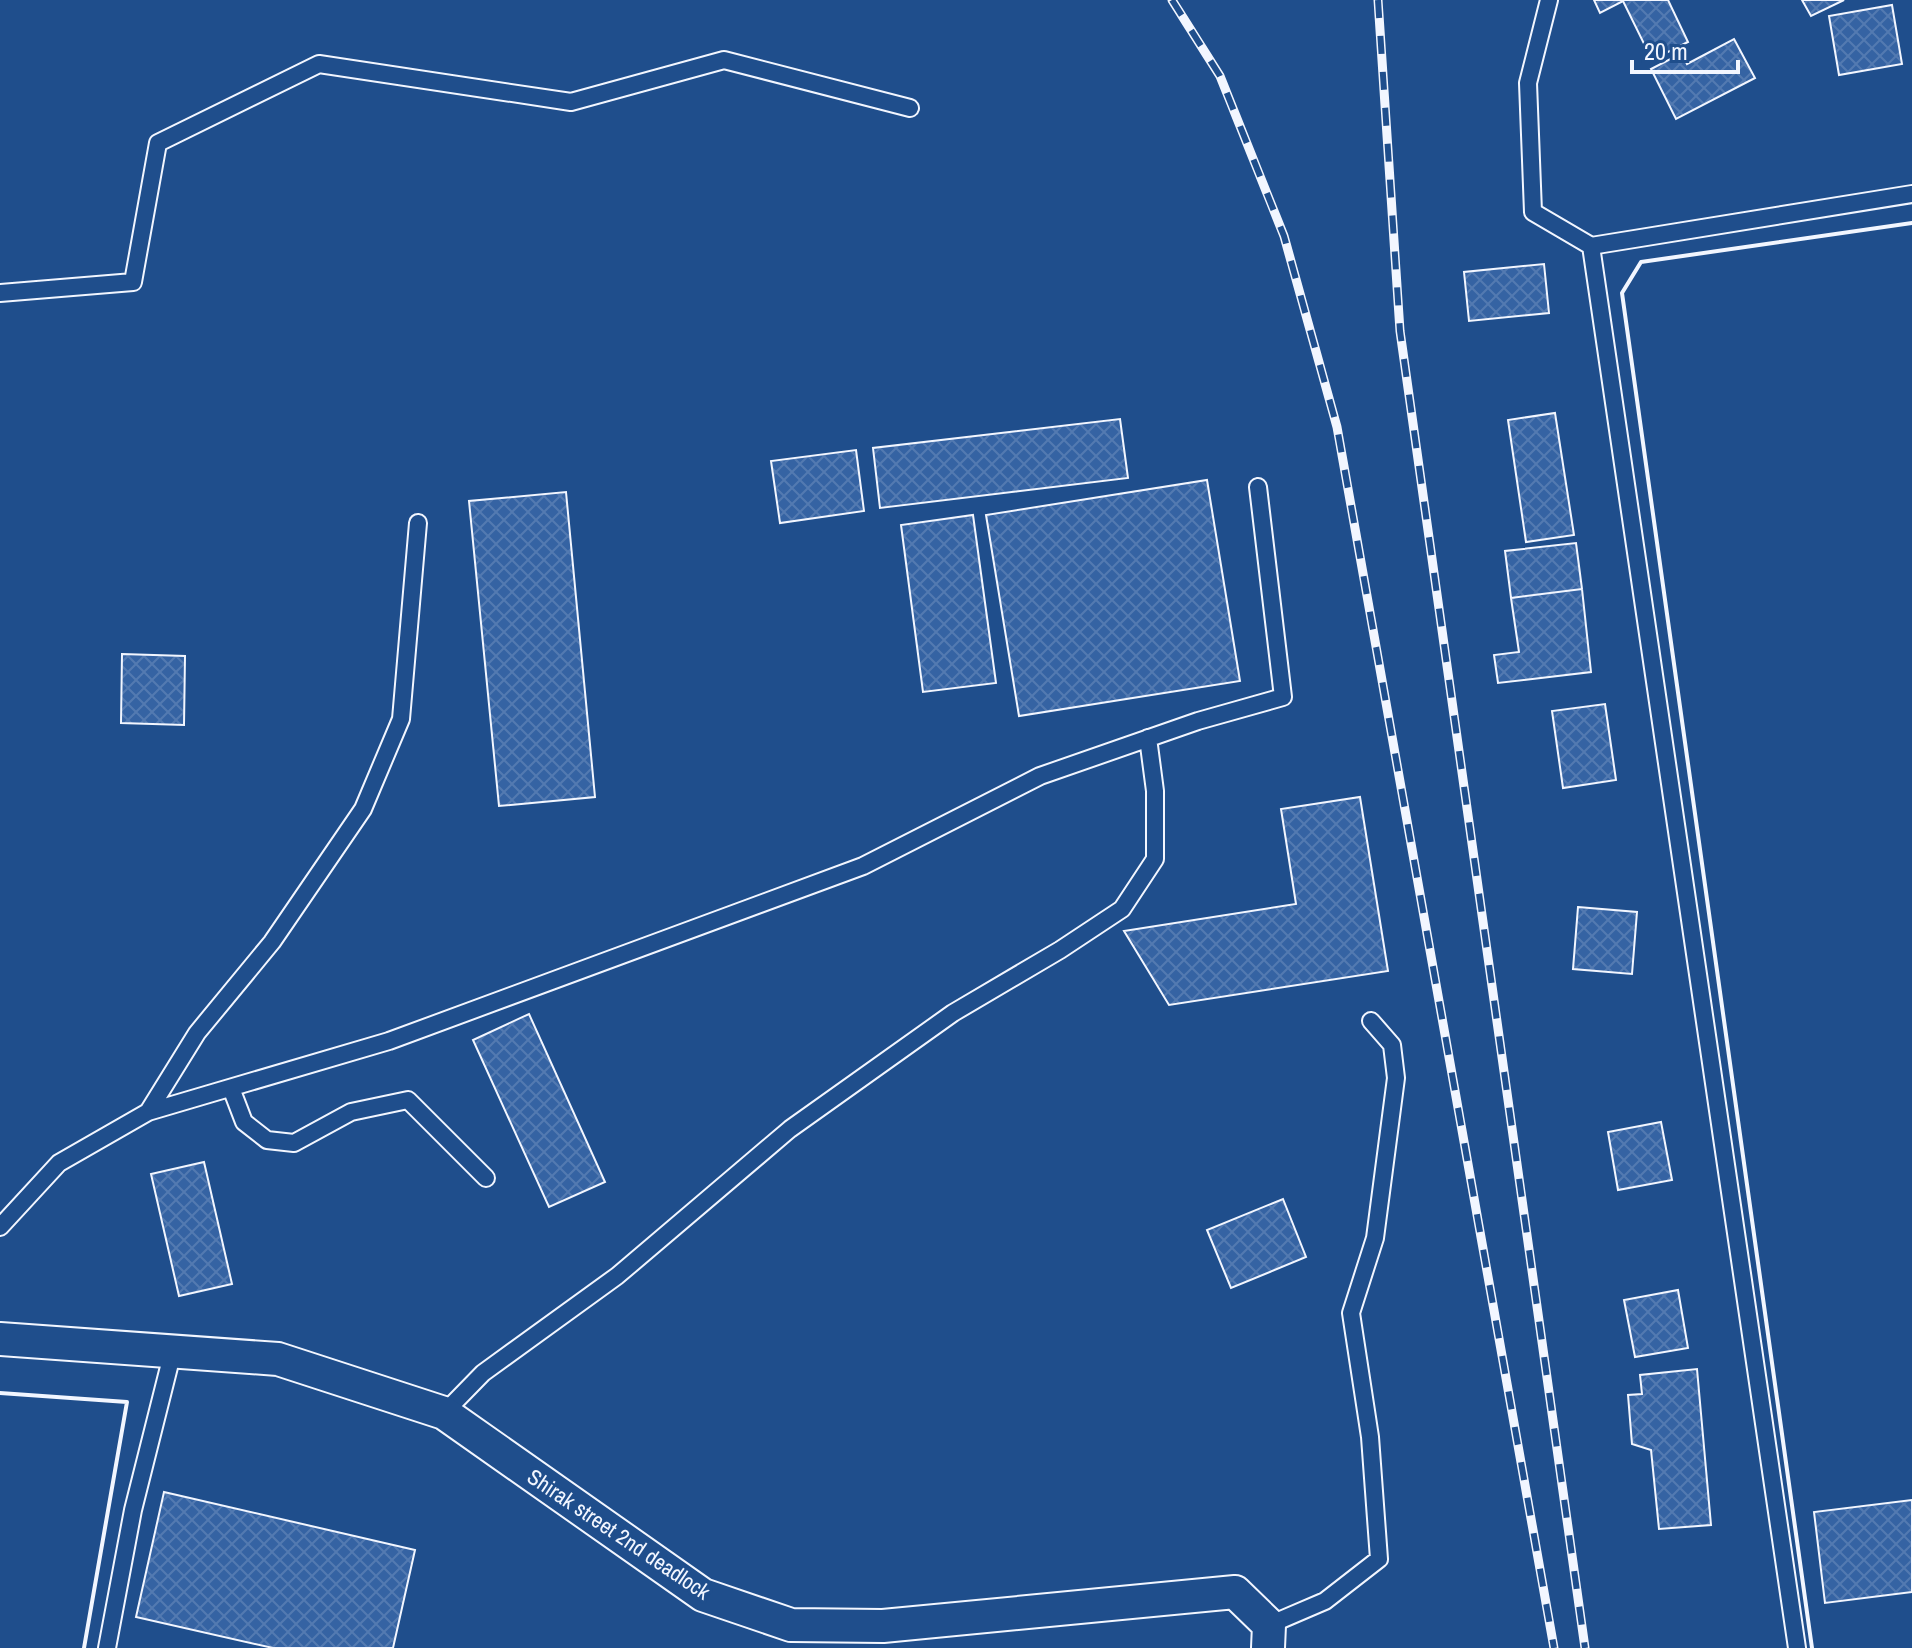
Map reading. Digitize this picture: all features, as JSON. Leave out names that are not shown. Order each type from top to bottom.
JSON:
[{"type":"street","name":"Shirak street 2nd deadlock","points":[[0,1339],[278,1359],[444,1413],[703,1595],[791,1625],[883,1626],[1235,1592],[1268,1636]]},
{"type":"lane","points":[[1549,0],[1528,83],[1533,212],[1591,246],[1912,194]]},
{"type":"lane","points":[[0,293],[133,282],[158,143],[319,64],[571,102],[724,60],[910,108]]},
{"type":"lane","points":[[1591,246],[1797,1648]]},
{"type":"lane","points":[[0,1227],[59,1163],[148,1112],[389,1041],[863,866],[1040,776],[1148,738],[1283,697],[1258,487]]},
{"type":"lane","points":[[148,1112],[197,1033],[272,942],[363,809],[401,719],[418,523]]},
{"type":"lane","points":[[444,1413],[483,1373],[617,1276],[790,1129],[953,1013],[1060,950],[1122,909],[1155,859],[1155,791],[1148,738]]},
{"type":"lane","points":[[1268,1636],[1325,1601],[1379,1559],[1370,1437],[1351,1313],[1375,1238],[1396,1078],[1392,1045],[1371,1021]]},
{"type":"lane","points":[[231,1088],[244,1122],[267,1140],[294,1143],[351,1112],[408,1100],[486,1178]]},
{"type":"lane","points":[[107,1648],[133,1510],[173,1351]]},
{"type":"building","points":[[1594,0],[1668,0],[1688,42],[1652,60],[1623,1],[1600,13]]},
{"type":"building","points":[[1802,0],[1844,0],[1811,16]]},
{"type":"building","points":[[1892,5],[1902,64],[1839,75],[1829,16]]},
{"type":"building","points":[[1734,39],[1755,78],[1676,119],[1651,69],[1682,53],[1687,64]]},
{"type":"building","points":[[1544,264],[1549,313],[1469,321],[1464,272]]},
{"type":"building","points":[[1555,413],[1574,535],[1526,542],[1508,420]]},
{"type":"building","points":[[1120,419],[1128,478],[880,508],[873,448]]},
{"type":"building","points":[[856,450],[864,511],[780,523],[771,461]]},
{"type":"building","points":[[1207,480],[1240,681],[1019,716],[986,515]]},
{"type":"building","points":[[566,492],[595,797],[499,806],[469,501]]},
{"type":"building","points":[[973,515],[996,683],[923,692],[901,525]]},
{"type":"building","points":[[1576,543],[1582,589],[1511,598],[1505,551]]},
{"type":"building","points":[[1582,589],[1591,672],[1498,683],[1494,655],[1519,652],[1511,598]]},
{"type":"building","points":[[122,654],[185,656],[184,725],[121,723]]},
{"type":"building","points":[[1605,704],[1616,780],[1563,788],[1552,711]]},
{"type":"building","points":[[1360,797],[1388,971],[1169,1005],[1124,931],[1296,904],[1281,809]]},
{"type":"building","points":[[1578,907],[1637,912],[1632,974],[1573,969]]},
{"type":"building","points":[[529,1014],[605,1182],[549,1207],[473,1040]]},
{"type":"building","points":[[1661,1122],[1672,1180],[1618,1190],[1608,1132]]},
{"type":"building","points":[[204,1162],[232,1284],[179,1296],[151,1174]]},
{"type":"building","points":[[1283,1199],[1306,1257],[1231,1288],[1207,1230]]},
{"type":"building","points":[[1678,1290],[1688,1348],[1635,1357],[1624,1300]]},
{"type":"building","points":[[1697,1369],[1711,1525],[1659,1529],[1651,1450],[1632,1444],[1628,1395],[1642,1394],[1640,1375]]},
{"type":"building","points":[[164,1492],[415,1550],[393,1648],[273,1648],[136,1617]]},
{"type":"building","points":[[1912,1500],[1912,1592],[1825,1603],[1814,1512]]},
{"type":"railway","points":[[1172,0],[1220,76],[1284,236],[1337,427],[1554,1648]]},
{"type":"railway","points":[[1378,0],[1400,331],[1585,1648]]},
{"type":"wall","points":[[1812,1648],[1622,293],[1641,262],[1912,223]]},
{"type":"wall","points":[[0,1393],[127,1402],[84,1648]]}]
